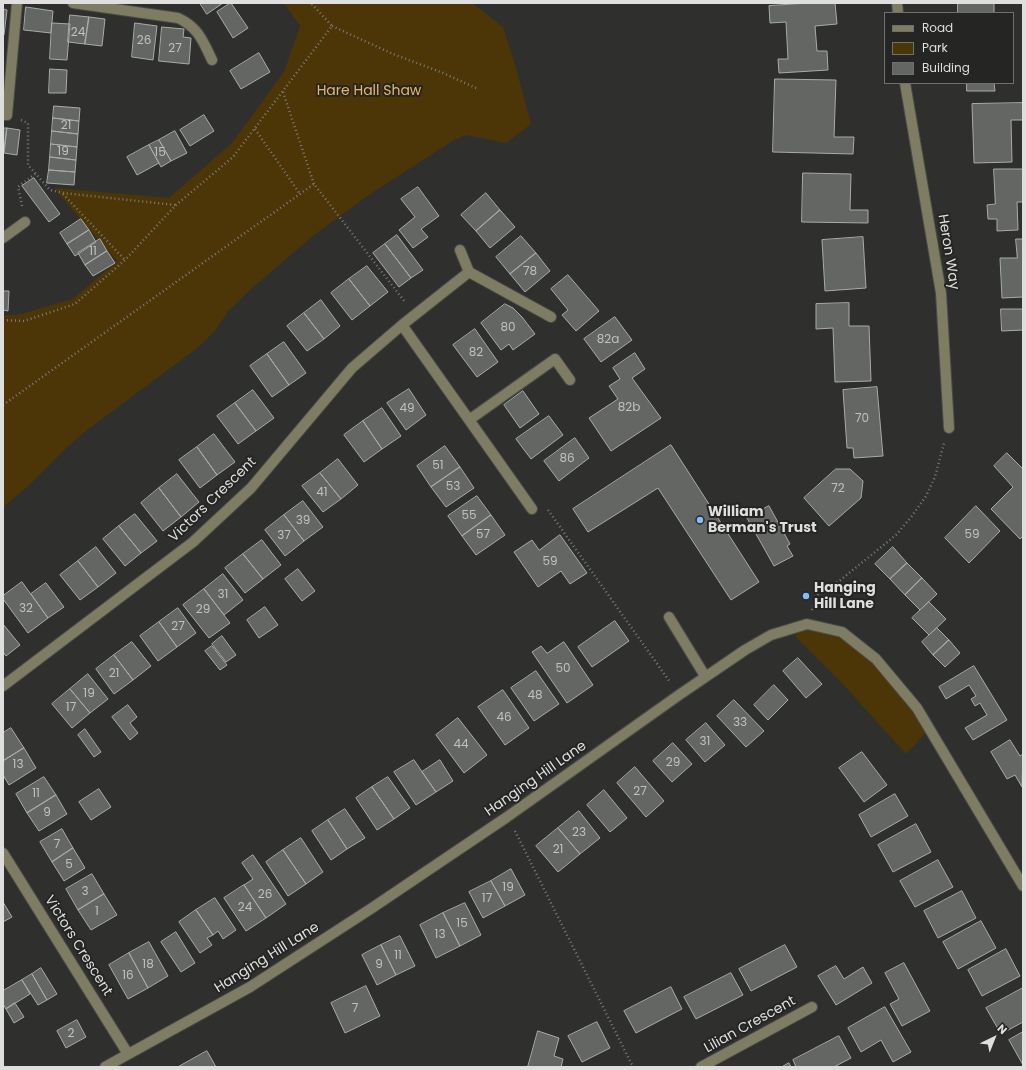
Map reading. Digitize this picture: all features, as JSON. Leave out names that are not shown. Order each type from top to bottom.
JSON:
[{"type":"street","points":[[5,115],[17,3]]},
{"type":"street","points":[[73,3],[178,18],[187,22],[199,34],[212,60]]},
{"type":"street","name":"Heron Way","points":[[905,84],[941,293],[949,428]]},
{"type":"street","points":[[3,238],[25,222]]},
{"type":"street","points":[[460,250],[469,272],[551,318]]},
{"type":"street","name":"Victors Crescent","points":[[3,686],[193,542],[251,488],[352,368],[402,325],[469,272]]},
{"type":"street","points":[[402,325],[532,509]]},
{"type":"street","points":[[469,420],[554,359],[570,380]]},
{"type":"street","points":[[669,617],[705,676]]},
{"type":"street","name":"Hanging Hill Lane","points":[[105,1067],[250,986],[379,903],[507,817],[705,676],[745,650],[771,635],[807,624],[842,632],[876,659],[917,708],[1023,886]]},
{"type":"street","name":"Victors Crescent","points":[[3,853],[6,865],[128,1054]]},
{"type":"street","name":"Lilian Crescent","points":[[701,1067],[812,1007]]},
{"type":"path","points":[[311,3],[332,26],[393,54],[443,73],[478,89]]},
{"type":"path","points":[[3,320],[24,321],[75,304],[125,260],[176,205],[233,157],[332,26]]},
{"type":"path","points":[[283,92],[314,184],[415,315]]},
{"type":"path","points":[[5,115],[28,123],[28,165],[50,190],[63,193],[176,205]]},
{"type":"path","points":[[255,129],[300,194]]},
{"type":"path","points":[[25,222],[18,187],[35,174]]},
{"type":"path","points":[[3,405],[314,184]]},
{"type":"path","points":[[63,193],[125,260]]},
{"type":"path","points":[[807,624],[819,592],[824,587],[838,582],[896,535],[912,516],[926,496],[936,477],[949,428]]},
{"type":"path","points":[[532,509],[542,501],[679,695]]},
{"type":"path","points":[[507,817],[633,1067]]},
{"type":"green space","name":"Hare Hall Shaw","points":[[284,3],[472,3],[503,27],[531,124],[506,143],[467,135],[454,140],[370,194],[314,235],[251,289],[228,311],[214,332],[196,349],[87,430],[66,448],[27,487],[3,507],[3,315],[18,315],[73,299],[117,261],[54,188],[169,198],[232,143],[284,72],[300,26]]},
{"type":"green space","points":[[807,624],[842,632],[876,659],[929,729],[906,754],[842,683],[795,636]]},
{"type":"building","points":[[200,3],[223,3],[207,14]]},
{"type":"building","points":[[231,3],[248,28],[233,38],[217,12]]},
{"type":"building","points":[[808,3],[835,3],[837,24],[815,26],[817,51],[827,51],[828,70],[779,73],[778,59],[788,59],[786,22],[770,23],[769,6]]},
{"type":"building","points":[[958,3],[994,3],[994,12],[958,12]]},
{"type":"building","points":[[26,7],[53,11],[51,33],[24,30]]},
{"type":"building","points":[[3,9],[7,10],[4,35],[3,35]]},
{"type":"building","points":[[70,15],[89,17],[85,44],[68,42]]},
{"type":"building","points":[[89,17],[105,19],[102,46],[85,44]]},
{"type":"building","points":[[52,23],[70,24],[67,60],[50,59]]},
{"type":"building","points":[[135,23],[157,26],[153,60],[132,57]]},
{"type":"building","points":[[162,27],[184,29],[183,37],[191,38],[189,64],[159,61]]},
{"type":"building","points":[[259,53],[270,72],[241,89],[230,71]]},
{"type":"building","points":[[50,69],[67,70],[66,93],[49,93]]},
{"type":"building","points":[[775,79],[836,80],[834,137],[854,137],[853,154],[773,152]]},
{"type":"building","points":[[967,84],[994,84],[995,91],[967,91]]},
{"type":"building","points":[[1023,103],[1023,120],[1011,120],[1012,162],[974,163],[972,104]]},
{"type":"building","points":[[54,106],[80,108],[79,121],[53,118]]},
{"type":"building","points":[[204,115],[214,131],[190,146],[180,130]]},
{"type":"building","points":[[53,118],[79,121],[78,134],[52,131]]},
{"type":"building","points":[[3,128],[7,128],[4,153],[3,153]]},
{"type":"building","points":[[7,128],[20,130],[17,155],[4,153]]},
{"type":"building","points":[[52,131],[78,134],[77,147],[51,144]]},
{"type":"building","points":[[175,131],[187,153],[171,161],[159,140]]},
{"type":"building","points":[[159,140],[171,161],[161,167],[149,145]]},
{"type":"building","points":[[51,144],[77,147],[76,160],[50,157]]},
{"type":"building","points":[[149,145],[159,163],[137,175],[127,157]]},
{"type":"building","points":[[50,157],[76,160],[75,172],[49,170]]},
{"type":"building","points":[[994,169],[1023,169],[1023,202],[1017,202],[1018,230],[997,231],[997,219],[988,219],[987,205],[995,204]]},
{"type":"building","points":[[49,170],[75,172],[74,185],[47,183]]},
{"type":"building","points":[[803,173],[851,174],[850,210],[868,210],[868,223],[802,222]]},
{"type":"building","points":[[34,178],[60,214],[49,222],[22,186]]},
{"type":"building","points":[[418,187],[439,216],[421,229],[428,237],[413,248],[399,230],[415,217],[401,199]]},
{"type":"building","points":[[486,193],[500,210],[476,231],[461,215]]},
{"type":"building","points":[[500,210],[515,227],[490,248],[476,231]]},
{"type":"building","points":[[81,219],[89,230],[67,244],[60,233]]},
{"type":"building","points":[[89,230],[96,242],[75,256],[67,244]]},
{"type":"building","points":[[397,235],[423,270],[411,278],[385,244]]},
{"type":"building","points":[[521,236],[536,253],[510,274],[496,257]]},
{"type":"building","points":[[863,237],[866,288],[825,291],[822,240]]},
{"type":"building","points":[[100,239],[107,251],[85,265],[78,253]]},
{"type":"building","points":[[1016,239],[1023,239],[1023,297],[1002,298],[1000,258],[1017,258]]},
{"type":"building","points":[[385,244],[411,278],[399,287],[373,253]]},
{"type":"building","points":[[107,251],[115,263],[93,276],[85,265]]},
{"type":"building","points":[[536,253],[550,271],[525,292],[510,274]]},
{"type":"building","points":[[367,266],[388,292],[370,306],[349,279]]},
{"type":"building","points":[[568,275],[599,311],[576,331],[562,315],[568,310],[551,289]]},
{"type":"building","points":[[349,279],[370,306],[352,320],[331,293]]},
{"type":"building","points":[[3,291],[9,291],[8,311],[3,310]]},
{"type":"building","points":[[321,300],[340,326],[324,339],[304,313]]},
{"type":"building","points":[[849,303],[849,326],[869,326],[871,381],[835,382],[833,328],[816,329],[816,304]]},
{"type":"building","points":[[505,304],[513,308],[522,317],[535,334],[513,350],[509,344],[501,350],[481,323]]},
{"type":"building","points":[[1001,309],[1023,309],[1023,330],[1002,331]]},
{"type":"building","points":[[304,313],[324,339],[307,351],[287,326]]},
{"type":"building","points":[[615,317],[632,340],[601,362],[584,339]]},
{"type":"building","points":[[475,329],[498,362],[477,377],[453,345]]},
{"type":"building","points":[[284,342],[306,373],[289,385],[267,354]]},
{"type":"building","points":[[635,353],[645,369],[632,378],[661,418],[611,451],[589,418],[618,399],[609,386],[620,379],[613,368]]},
{"type":"building","points":[[267,354],[289,385],[272,397],[250,366]]},
{"type":"building","points":[[877,387],[883,456],[854,458],[853,448],[847,448],[843,390]]},
{"type":"building","points":[[409,389],[426,415],[406,430],[387,403]]},
{"type":"building","points":[[253,390],[274,418],[256,431],[235,403]]},
{"type":"building","points":[[523,391],[539,414],[520,428],[504,405]]},
{"type":"building","points":[[235,403],[256,431],[238,444],[217,416]]},
{"type":"building","points":[[382,408],[401,436],[382,449],[363,421]]},
{"type":"building","points":[[549,416],[563,435],[531,459],[516,439]]},
{"type":"building","points":[[363,421],[382,449],[364,462],[344,435]]},
{"type":"building","points":[[214,434],[235,462],[217,475],[197,447]]},
{"type":"building","points":[[575,438],[589,458],[559,481],[544,461]]},
{"type":"building","name":"William Berman's Trust","points":[[671,445],[759,582],[731,600],[658,488],[588,532],[573,509]]},
{"type":"building","points":[[445,446],[460,467],[431,487],[417,466]]},
{"type":"building","points":[[197,447],[217,475],[200,488],[179,460]]},
{"type":"building","points":[[1007,453],[1023,469],[1023,536],[1020,539],[991,509],[1013,487],[994,466]]},
{"type":"building","points":[[338,459],[358,485],[341,499],[320,473]]},
{"type":"building","points":[[460,467],[474,488],[446,507],[431,487]]},
{"type":"building","points":[[836,469],[850,469],[863,481],[861,498],[829,526],[804,498]]},
{"type":"building","points":[[320,473],[341,499],[323,512],[302,486]]},
{"type":"building","points":[[177,474],[199,502],[181,517],[159,488]]},
{"type":"building","points":[[159,488],[181,517],[163,531],[141,503]]},
{"type":"building","points":[[477,496],[491,515],[462,536],[448,516]]},
{"type":"building","points":[[303,501],[323,527],[304,541],[284,515]]},
{"type":"building","points":[[769,506],[790,544],[787,546],[793,556],[774,566],[747,518]]},
{"type":"building","points":[[976,506],[1000,531],[969,563],[945,538]]},
{"type":"building","points":[[135,514],[157,541],[141,553],[119,526]]},
{"type":"building","points":[[284,515],[304,541],[285,556],[265,530]]},
{"type":"building","points":[[491,515],[505,535],[476,555],[462,536]]},
{"type":"building","points":[[119,526],[141,553],[125,566],[103,539]]},
{"type":"building","points":[[560,535],[587,573],[570,584],[561,571],[538,587],[514,552],[532,540],[539,550]]},
{"type":"building","points":[[262,540],[281,565],[263,579],[243,554]]},
{"type":"building","points":[[96,547],[116,573],[98,587],[78,561]]},
{"type":"building","points":[[893,547],[907,563],[890,579],[875,564]]},
{"type":"building","points":[[243,554],[263,579],[245,593],[225,568]]},
{"type":"building","points":[[78,561],[98,587],[80,600],[60,575]]},
{"type":"building","points":[[907,563],[922,578],[905,595],[890,579]]},
{"type":"building","points":[[298,569],[315,591],[302,601],[285,579]]},
{"type":"building","points":[[223,574],[243,600],[224,615],[204,589]]},
{"type":"building","points":[[922,578],[937,594],[920,610],[905,595]]},
{"type":"building","points":[[22,582],[48,618],[28,633],[3,599],[3,596]]},
{"type":"building","points":[[46,583],[64,607],[48,618],[31,594]]},
{"type":"building","points":[[204,589],[230,623],[209,638],[183,605]]},
{"type":"building","points":[[929,602],[946,619],[929,635],[912,618]]},
{"type":"building","points":[[265,607],[278,625],[259,638],[247,620]]},
{"type":"building","points":[[178,608],[196,633],[177,647],[159,622]]},
{"type":"building","points":[[615,621],[629,641],[592,667],[578,647]]},
{"type":"building","points":[[159,622],[177,647],[158,661],[140,636]]},
{"type":"building","points":[[3,624],[20,645],[6,656],[3,652]]},
{"type":"building","points":[[937,628],[949,640],[933,655],[922,642]]},
{"type":"building","points":[[222,636],[236,655],[226,662],[212,644]]},
{"type":"building","points":[[949,640],[960,653],[945,667],[933,655]]},
{"type":"building","points":[[132,642],[151,666],[133,680],[114,655]]},
{"type":"building","points":[[564,642],[593,685],[567,703],[532,652],[541,646],[547,653]]},
{"type":"building","points":[[212,646],[227,665],[220,670],[205,651]]},
{"type":"building","points":[[114,655],[133,680],[114,694],[96,669]]},
{"type":"building","points":[[798,658],[822,684],[806,698],[783,671]]},
{"type":"building","points":[[974,666],[1007,720],[973,740],[965,728],[987,715],[980,703],[975,706],[971,699],[976,696],[969,685],[946,699],[939,687]]},
{"type":"building","points":[[536,671],[559,704],[534,721],[511,688]]},
{"type":"building","points":[[88,674],[108,699],[90,713],[70,689]]},
{"type":"building","points":[[774,685],[788,700],[768,720],[754,705]]},
{"type":"building","points":[[70,689],[90,713],[72,728],[52,704]]},
{"type":"building","points":[[503,690],[529,728],[505,745],[478,707]]},
{"type":"building","points":[[734,700],[764,731],[746,747],[717,716]]},
{"type":"building","points":[[128,705],[137,717],[130,723],[138,733],[130,740],[112,717]]},
{"type":"building","points":[[458,718],[487,755],[464,773],[436,735]]},
{"type":"building","points":[[706,723],[725,745],[705,762],[686,740]]},
{"type":"building","points":[[11,728],[24,748],[3,761],[3,733]]},
{"type":"building","points":[[85,729],[101,752],[94,757],[78,735]]},
{"type":"building","points":[[1010,740],[1020,756],[1023,754],[1022,787],[1015,775],[1007,779],[991,752]]},
{"type":"building","points":[[673,743],[692,764],[672,782],[653,761]]},
{"type":"building","points":[[24,748],[36,768],[9,785],[3,775],[3,761]]},
{"type":"building","points":[[862,752],[887,785],[864,802],[839,768]]},
{"type":"building","points":[[414,760],[436,792],[416,805],[394,772]]},
{"type":"building","points":[[440,760],[453,781],[436,792],[422,772]]},
{"type":"building","points":[[635,767],[664,801],[646,817],[617,783]]},
{"type":"building","points":[[44,777],[56,795],[27,813],[16,794]]},
{"type":"building","points":[[388,777],[410,808],[394,819],[372,787]]},
{"type":"building","points":[[372,787],[394,819],[377,830],[356,798]]},
{"type":"building","points":[[99,789],[111,807],[91,820],[79,802]]},
{"type":"building","points":[[604,790],[627,818],[610,832],[587,805]]},
{"type":"building","points":[[895,794],[908,816],[871,837],[859,815]]},
{"type":"building","points":[[56,795],[67,814],[39,831],[27,813]]},
{"type":"building","points":[[345,809],[365,838],[347,849],[328,820]]},
{"type":"building","points":[[579,811],[600,838],[580,854],[558,828]]},
{"type":"building","points":[[328,820],[347,849],[331,860],[312,831]]},
{"type":"building","points":[[916,824],[931,852],[893,872],[878,845]]},
{"type":"building","points":[[558,828],[580,854],[558,872],[536,846]]},
{"type":"building","points":[[62,829],[73,848],[52,862],[40,842]]},
{"type":"building","points":[[301,838],[323,872],[306,884],[283,850]]},
{"type":"building","points":[[73,848],[85,868],[64,881],[52,862]]},
{"type":"building","points":[[283,850],[306,884],[288,896],[266,862]]},
{"type":"building","points":[[253,855],[286,904],[266,918],[244,885],[253,879],[242,863]]},
{"type":"building","points":[[938,860],[953,887],[915,907],[900,881]]},
{"type":"building","points":[[511,869],[525,895],[505,906],[491,881]]},
{"type":"building","points":[[92,874],[104,894],[78,910],[66,889]]},
{"type":"building","points":[[491,881],[505,906],[483,918],[469,892]]},
{"type":"building","points":[[244,885],[266,918],[246,931],[224,898]]},
{"type":"building","points":[[962,891],[976,918],[938,938],[924,911]]},
{"type":"building","points":[[104,894],[117,915],[91,930],[78,910]]},
{"type":"building","points":[[215,898],[236,930],[223,939],[218,931],[213,935],[196,910]]},
{"type":"building","points":[[3,902],[12,917],[3,922]]},
{"type":"building","points":[[465,903],[481,935],[460,946],[443,913]]},
{"type":"building","points":[[196,910],[213,935],[207,938],[212,945],[200,953],[179,922]]},
{"type":"building","points":[[443,913],[460,946],[436,958],[420,925]]},
{"type":"building","points":[[981,921],[996,948],[958,969],[943,942]]},
{"type":"building","points":[[176,932],[195,963],[181,972],[161,942]]},
{"type":"building","points":[[400,936],[415,966],[396,975],[381,945]]},
{"type":"building","points":[[149,942],[168,976],[148,988],[129,953]]},
{"type":"building","points":[[381,945],[396,975],[377,985],[362,955]]},
{"type":"building","points":[[785,945],[797,967],[751,991],[739,969]]},
{"type":"building","points":[[1006,949],[1020,976],[982,996],[968,970]]},
{"type":"building","points":[[129,953],[148,988],[128,999],[109,965]]},
{"type":"building","points":[[904,963],[930,1011],[902,1026],[890,1004],[899,999],[885,973]]},
{"type":"building","points":[[836,966],[844,979],[863,967],[872,983],[836,1005],[818,976]]},
{"type":"building","points":[[41,968],[57,994],[47,1000],[32,974]]},
{"type":"building","points":[[731,973],[743,995],[696,1019],[684,997]]},
{"type":"building","points":[[32,974],[47,1000],[38,1005],[22,980]]},
{"type":"building","points":[[22,980],[30,994],[6,1009],[3,1004],[3,991]]},
{"type":"building","points":[[366,986],[380,1016],[345,1033],[331,1003]]},
{"type":"building","points":[[671,987],[682,1009],[636,1033],[624,1011]]},
{"type":"building","points":[[1023,988],[1023,1022],[1001,1034],[986,1008]]},
{"type":"building","points":[[15,1003],[24,1017],[14,1023],[6,1009]]},
{"type":"building","points":[[885,1007],[911,1052],[893,1062],[881,1040],[861,1052],[848,1028]]},
{"type":"building","points":[[77,1020],[86,1037],[66,1048],[57,1031]]},
{"type":"building","points":[[597,1022],[610,1048],[582,1062],[568,1036]]},
{"type":"building","points":[[538,1031],[559,1038],[554,1056],[563,1059],[561,1067],[528,1067]]},
{"type":"building","points":[[1023,1032],[1023,1065],[1009,1040]]},
{"type":"building","points":[[839,1036],[851,1058],[834,1067],[796,1067],[793,1060]]},
{"type":"building","points":[[207,1051],[216,1067],[178,1067]]},
{"type":"building","points":[[789,1063],[791,1067],[782,1067]]},
{"type":"place","name":"William Berman's Trust","points":[[700,520]]},
{"type":"place","name":"Hanging Hill Lane","points":[[806,596]]}]
